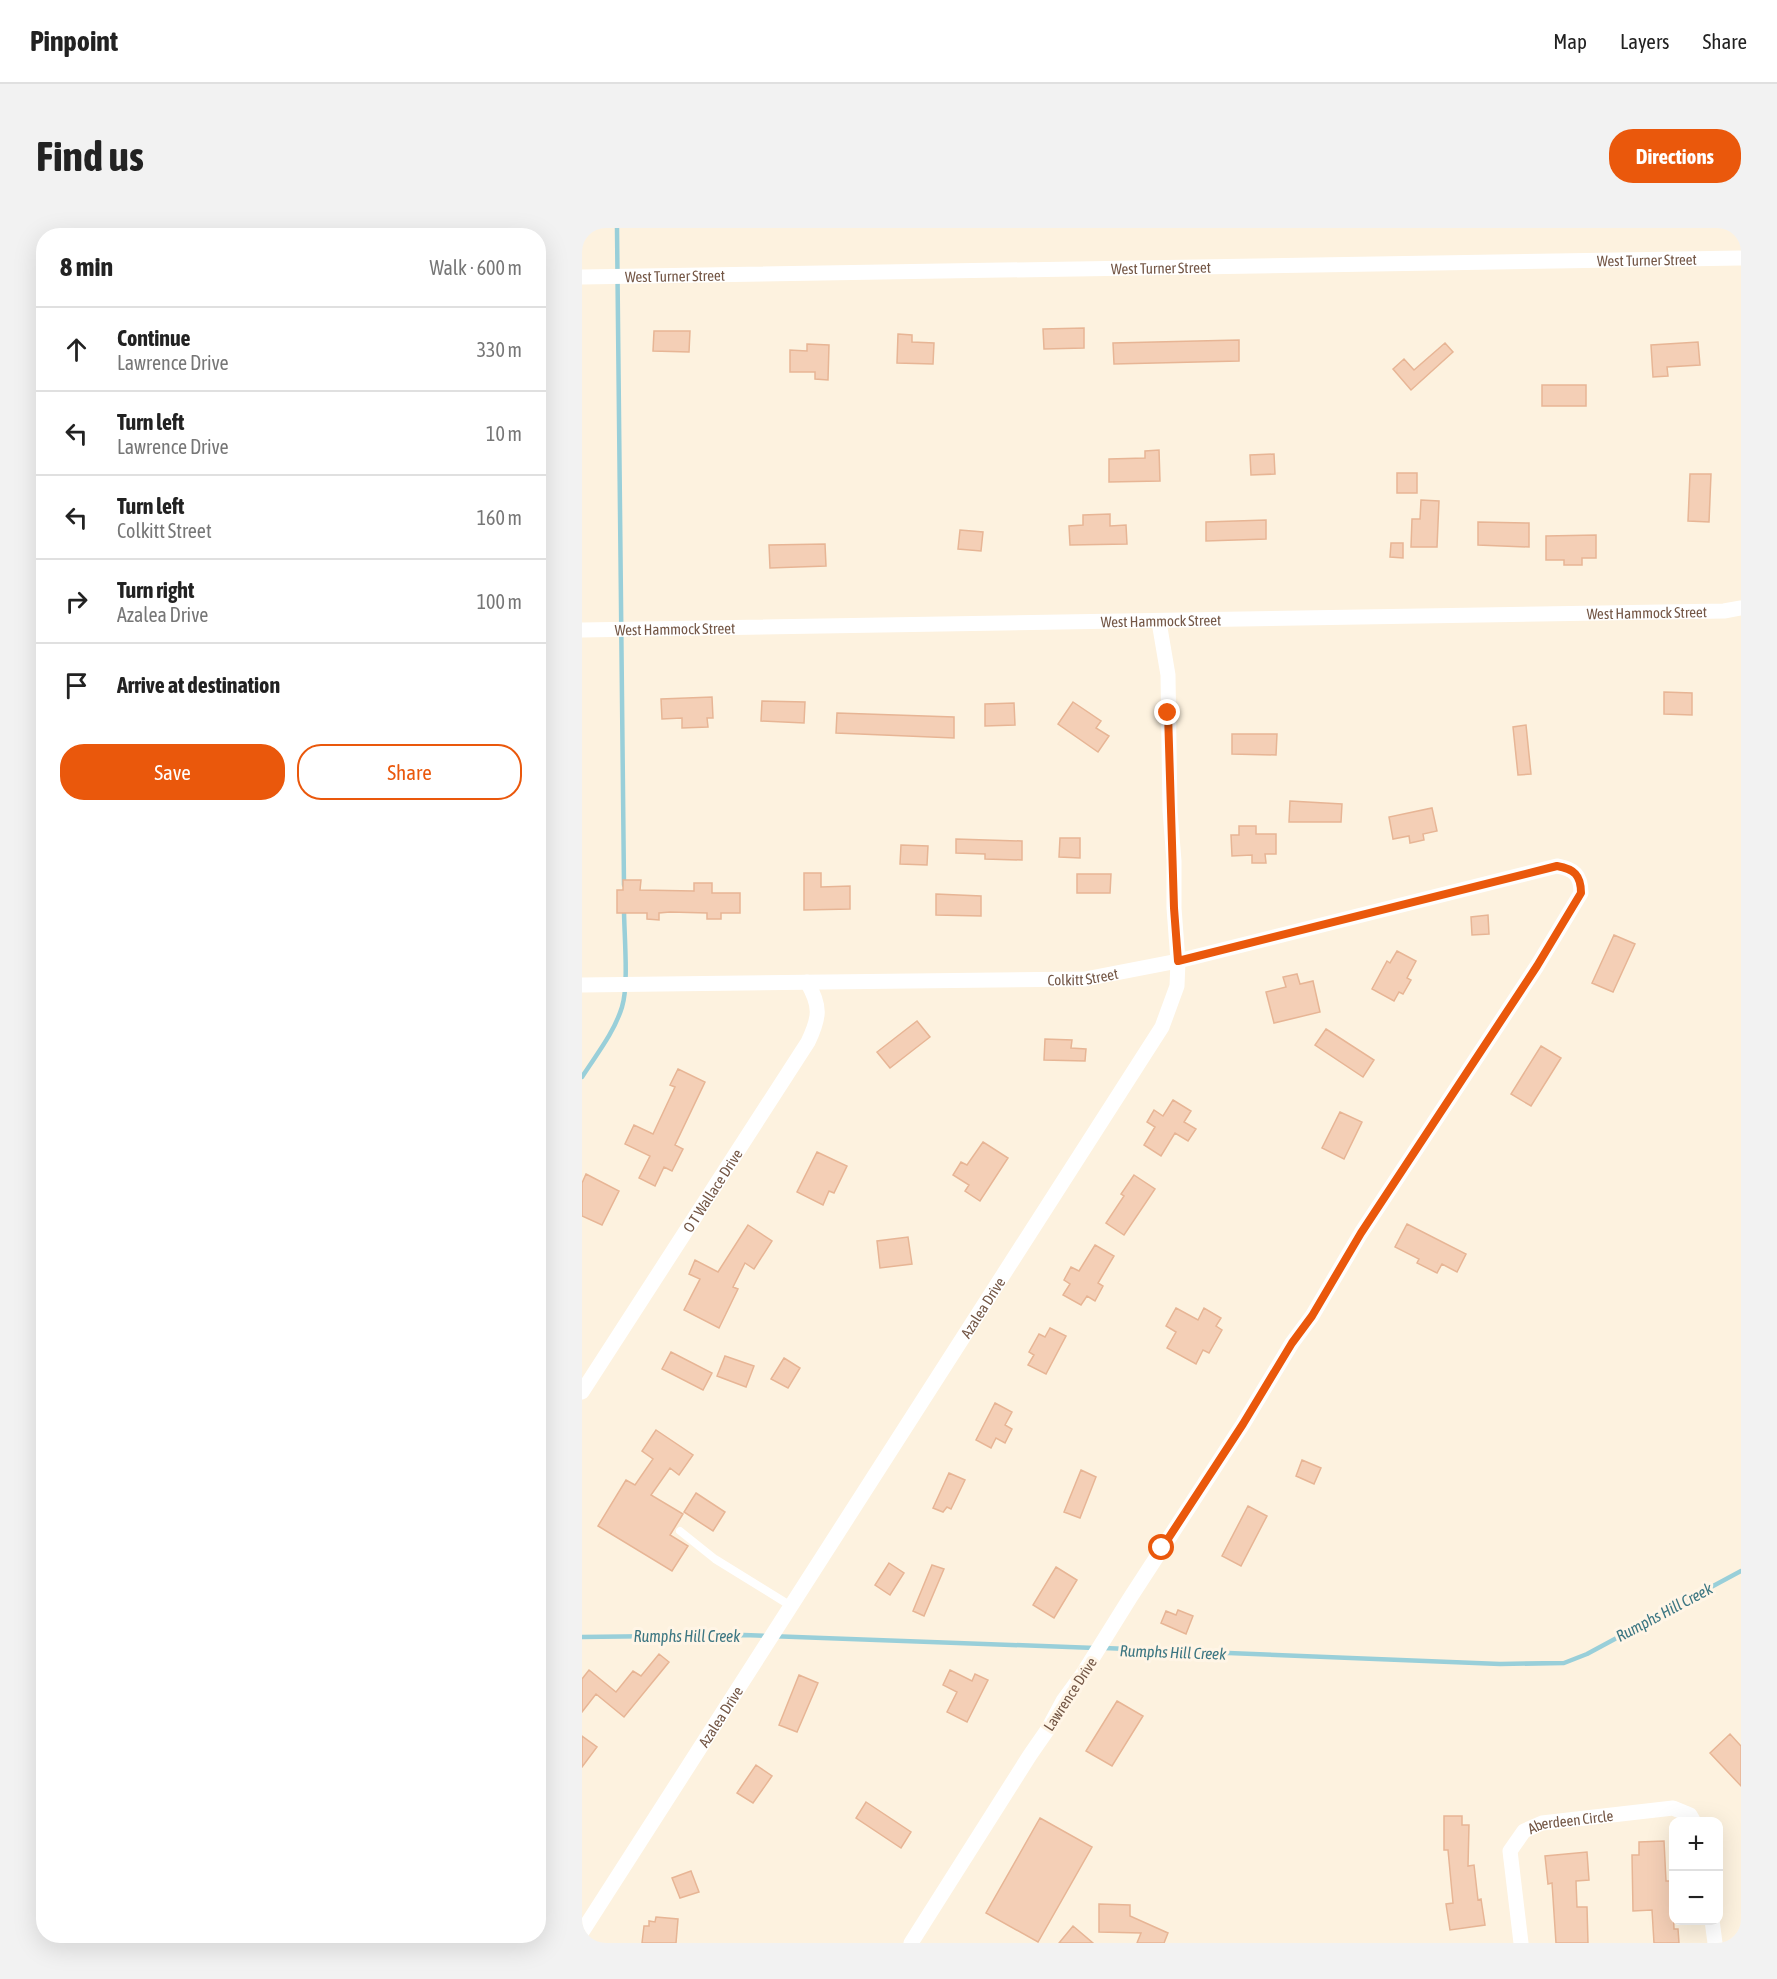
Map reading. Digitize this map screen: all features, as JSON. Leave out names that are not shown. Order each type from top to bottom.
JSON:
[{"type":"street","name":"West Turner Street","points":[[582,277],[1741,258]]},
{"type":"street","name":"West Hammock Street","points":[[582,630],[1159,622],[1713,611],[1741,608]]},
{"type":"street","name":"Azalea Drive","points":[[582,1932],[957,1344],[1150,1048],[1170,1006],[1177,986],[1178,961],[1170,811],[1168,675],[1159,622]]},
{"type":"street","name":"Colkitt Street","points":[[582,986],[1085,979],[1178,961],[1557,866],[1571,869]]},
{"type":"street","name":"Lawrence Drive","points":[[911,1943],[1243,1424],[1292,1343],[1312,1316],[1361,1233],[1543,957],[1581,893],[1578,875],[1571,869]]},
{"type":"street","name":"O T Wallace Drive","points":[[582,1392],[808,1042],[818,1012],[813,993],[807,982]]},
{"type":"street","name":"Aberdeen Circle","points":[[1521,1943],[1510,1851],[1524,1831],[1542,1823],[1673,1808],[1691,1817]]},
{"type":"street","points":[[1713,1925],[1715,1943]]},
{"type":"lane","points":[[680,1532],[715,1559],[791,1606]]},
{"type":"building","points":[[1084,328],[1084,348],[1044,349],[1043,329]]},
{"type":"building","points":[[654,331],[690,331],[689,352],[653,351]]},
{"type":"building","points":[[898,334],[912,335],[912,342],[934,343],[933,364],[897,363]]},
{"type":"building","points":[[1239,340],[1239,361],[1114,364],[1113,343]]},
{"type":"building","points":[[1698,342],[1700,365],[1667,367],[1668,376],[1653,377],[1651,345]]},
{"type":"building","points":[[1445,343],[1453,352],[1411,390],[1393,369],[1404,359],[1414,370]]},
{"type":"building","points":[[807,344],[829,345],[828,380],[815,379],[815,372],[790,372],[790,350],[807,351]]},
{"type":"building","points":[[1542,385],[1586,385],[1586,406],[1542,406]]},
{"type":"building","points":[[1159,450],[1160,481],[1109,482],[1109,459],[1145,458],[1145,451]]},
{"type":"building","points":[[1274,454],[1275,474],[1251,475],[1250,455]]},
{"type":"building","points":[[1397,473],[1417,473],[1417,493],[1397,493]]},
{"type":"building","points":[[1690,474],[1711,474],[1709,522],[1688,521]]},
{"type":"building","points":[[1421,500],[1439,501],[1437,547],[1411,547],[1412,519],[1420,519]]},
{"type":"building","points":[[1110,514],[1110,526],[1126,525],[1127,544],[1070,545],[1069,526],[1083,525],[1083,515]]},
{"type":"building","points":[[1266,520],[1266,539],[1206,541],[1206,522]]},
{"type":"building","points":[[1478,522],[1529,523],[1529,547],[1478,545]]},
{"type":"building","points":[[960,530],[983,532],[981,551],[958,549]]},
{"type":"building","points":[[1596,535],[1596,558],[1582,558],[1582,565],[1564,565],[1564,560],[1546,560],[1546,536]]},
{"type":"building","points":[[1391,543],[1403,543],[1403,558],[1390,557]]},
{"type":"building","points":[[825,544],[826,566],[770,568],[769,545]]},
{"type":"building","points":[[1664,692],[1692,693],[1692,715],[1664,714]]},
{"type":"building","points":[[712,697],[713,718],[707,718],[708,727],[682,728],[682,718],[662,719],[661,699]]},
{"type":"building","points":[[762,701],[805,702],[804,723],[761,721]]},
{"type":"building","points":[[1073,702],[1101,721],[1096,728],[1109,736],[1098,752],[1058,724]]},
{"type":"building","points":[[1014,703],[1015,725],[985,726],[985,704]]},
{"type":"building","points":[[837,713],[954,717],[954,738],[836,733]]},
{"type":"building","points":[[1526,725],[1531,774],[1518,775],[1513,727]]},
{"type":"building","points":[[1232,734],[1277,734],[1276,755],[1232,754]]},
{"type":"building","points":[[1290,801],[1342,804],[1341,822],[1289,822]]},
{"type":"building","points":[[1432,808],[1437,831],[1423,834],[1424,840],[1410,843],[1409,836],[1393,839],[1389,817]]},
{"type":"building","points":[[1239,826],[1256,826],[1256,834],[1276,834],[1276,854],[1265,854],[1266,863],[1252,863],[1252,855],[1232,856],[1231,835],[1239,835]]},
{"type":"building","points":[[1060,838],[1080,838],[1080,858],[1059,857]]},
{"type":"building","points":[[956,839],[1022,841],[1022,860],[985,859],[985,854],[956,853]]},
{"type":"building","points":[[901,845],[928,846],[927,865],[900,864]]},
{"type":"building","points":[[804,873],[821,873],[821,887],[850,886],[850,909],[804,910]]},
{"type":"building","points":[[1077,874],[1111,874],[1110,893],[1077,893]]},
{"type":"building","points":[[623,880],[641,880],[640,890],[694,891],[694,883],[712,883],[712,893],[740,893],[740,913],[721,913],[721,919],[707,919],[707,913],[670,912],[659,913],[659,920],[647,919],[647,913],[617,913],[617,890],[623,890]]},
{"type":"building","points":[[936,894],[981,896],[981,916],[936,915]]},
{"type":"building","points":[[1488,915],[1489,934],[1472,935],[1471,917]]},
{"type":"building","points":[[1614,935],[1635,944],[1613,992],[1592,983]]},
{"type":"building","points":[[1397,951],[1416,961],[1407,978],[1411,980],[1403,994],[1399,992],[1394,1001],[1372,989],[1387,961],[1390,963]]},
{"type":"building","points":[[1297,974],[1300,984],[1313,981],[1320,1012],[1274,1023],[1266,992],[1286,987],[1283,977]]},
{"type":"building","points":[[917,1021],[930,1037],[890,1068],[877,1052]]},
{"type":"building","points":[[1326,1029],[1374,1060],[1363,1077],[1315,1045]]},
{"type":"building","points":[[1045,1039],[1072,1040],[1071,1048],[1086,1049],[1085,1061],[1044,1060]]},
{"type":"building","points":[[1541,1046],[1561,1058],[1531,1106],[1511,1094]]},
{"type":"building","points":[[678,1069],[705,1082],[675,1145],[683,1149],[672,1171],[664,1167],[655,1186],[639,1178],[650,1156],[625,1144],[634,1125],[653,1134],[675,1087],[670,1085]]},
{"type":"building","points":[[1173,1100],[1191,1111],[1184,1122],[1196,1129],[1188,1141],[1175,1133],[1161,1156],[1144,1145],[1155,1127],[1147,1122],[1154,1110],[1163,1116]]},
{"type":"building","points":[[1340,1112],[1362,1122],[1344,1159],[1322,1148]]},
{"type":"building","points":[[983,1142],[1008,1158],[980,1201],[965,1191],[969,1185],[953,1175],[961,1162],[967,1165]]},
{"type":"building","points":[[817,1152],[847,1166],[834,1193],[829,1191],[823,1205],[797,1192]]},
{"type":"building","points":[[586,1174],[619,1191],[602,1225],[582,1216],[582,1183]]},
{"type":"building","points":[[1134,1175],[1155,1189],[1124,1235],[1106,1223],[1124,1196],[1121,1194]]},
{"type":"building","points":[[1407,1224],[1466,1254],[1457,1272],[1442,1264],[1437,1273],[1417,1263],[1419,1259],[1395,1247]]},
{"type":"building","points":[[748,1225],[772,1241],[754,1269],[745,1263],[733,1287],[738,1289],[719,1328],[684,1310],[700,1279],[689,1274],[695,1260],[718,1272]]},
{"type":"building","points":[[908,1237],[912,1264],[880,1268],[877,1241]]},
{"type":"building","points":[[1095,1245],[1114,1256],[1098,1283],[1103,1286],[1095,1301],[1087,1296],[1081,1305],[1063,1295],[1070,1284],[1064,1280],[1071,1267],[1079,1271]]},
{"type":"building","points":[[1176,1308],[1198,1320],[1204,1308],[1221,1318],[1216,1326],[1222,1330],[1209,1353],[1203,1350],[1196,1364],[1167,1348],[1176,1332],[1166,1326]]},
{"type":"building","points":[[1050,1328],[1066,1336],[1046,1374],[1028,1365],[1034,1355],[1029,1352],[1039,1334],[1045,1337]]},
{"type":"building","points":[[671,1352],[712,1373],[703,1390],[662,1369]]},
{"type":"building","points":[[725,1356],[754,1366],[746,1387],[717,1376]]},
{"type":"building","points":[[784,1358],[800,1368],[788,1388],[771,1379]]},
{"type":"building","points":[[995,1403],[1012,1412],[1005,1425],[1012,1429],[1005,1443],[996,1438],[991,1448],[976,1440]]},
{"type":"building","points":[[656,1430],[693,1455],[679,1475],[670,1468],[651,1495],[683,1514],[670,1535],[688,1546],[672,1571],[598,1526],[626,1480],[635,1485],[653,1459],[642,1451]]},
{"type":"building","points":[[1302,1460],[1321,1468],[1314,1484],[1296,1476]]},
{"type":"building","points":[[1081,1470],[1096,1477],[1080,1518],[1064,1512]]},
{"type":"building","points":[[949,1473],[965,1480],[951,1509],[947,1507],[943,1512],[933,1508]]},
{"type":"building","points":[[696,1493],[725,1512],[713,1531],[684,1512]]},
{"type":"building","points":[[1248,1506],[1267,1516],[1241,1566],[1222,1556]]},
{"type":"building","points":[[889,1563],[904,1573],[890,1595],[875,1585]]},
{"type":"building","points":[[932,1565],[944,1569],[924,1616],[913,1611]]},
{"type":"building","points":[[1056,1567],[1077,1580],[1054,1618],[1033,1605]]},
{"type":"building","points":[[1178,1610],[1193,1616],[1186,1634],[1161,1623],[1166,1611],[1176,1615]]},
{"type":"building","points":[[659,1654],[669,1662],[624,1717],[596,1694],[582,1712],[582,1679],[589,1670],[616,1692],[633,1671],[641,1676]]},
{"type":"building","points":[[950,1670],[972,1681],[975,1674],[988,1680],[967,1722],[947,1712],[957,1692],[943,1685]]},
{"type":"building","points":[[799,1675],[818,1683],[797,1732],[779,1725]]},
{"type":"building","points":[[1117,1701],[1143,1716],[1112,1766],[1086,1751]]},
{"type":"building","points":[[1730,1734],[1741,1746],[1741,1786],[1710,1753]]},
{"type":"building","points":[[582,1736],[597,1747],[582,1767]]},
{"type":"building","points":[[756,1765],[772,1776],[753,1803],[737,1793]]},
{"type":"building","points":[[866,1802],[911,1832],[901,1848],[856,1818]]},
{"type":"building","points":[[1444,1816],[1462,1816],[1462,1825],[1469,1825],[1468,1866],[1474,1865],[1478,1900],[1481,1899],[1485,1925],[1450,1930],[1446,1904],[1453,1903],[1448,1850],[1444,1850]]},
{"type":"building","points":[[1040,1818],[1092,1847],[1038,1942],[986,1913]]},
{"type":"building","points":[[1664,1841],[1666,1881],[1669,1881],[1669,1925],[1674,1925],[1674,1929],[1678,1929],[1679,1943],[1654,1943],[1652,1910],[1633,1911],[1632,1855],[1639,1855],[1639,1842]]},
{"type":"building","points":[[1587,1852],[1589,1880],[1576,1881],[1577,1907],[1587,1907],[1588,1943],[1556,1943],[1552,1883],[1548,1884],[1545,1856]]},
{"type":"building","points":[[691,1871],[699,1892],[680,1898],[672,1878]]},
{"type":"building","points":[[1099,1904],[1130,1905],[1130,1916],[1168,1933],[1164,1943],[1137,1943],[1141,1933],[1099,1932]]},
{"type":"building","points":[[656,1917],[678,1919],[676,1943],[642,1943],[644,1926],[649,1926],[649,1921],[655,1922]]},
{"type":"building","points":[[1073,1926],[1093,1943],[1059,1943]]},
{"type":"waterway","points":[[617,228],[624,885]]},
{"type":"waterway","points":[[582,1077],[610,1035],[622,1007],[626,973],[624,909]]},
{"type":"waterway","name":"Rumphs Hill Creek","points":[[1104,1648],[1500,1664],[1564,1663],[1587,1654],[1741,1571]]},
{"type":"waterway","name":"Rumphs Hill Creek","points":[[582,1637],[744,1635],[1095,1648]]},
{"type":"route","points":[[1162,1548],[1243,1424],[1292,1343],[1312,1316],[1361,1233],[1537,966],[1581,893],[1578,875],[1571,869],[1557,866],[1178,961],[1170,811],[1168,713]]}]
